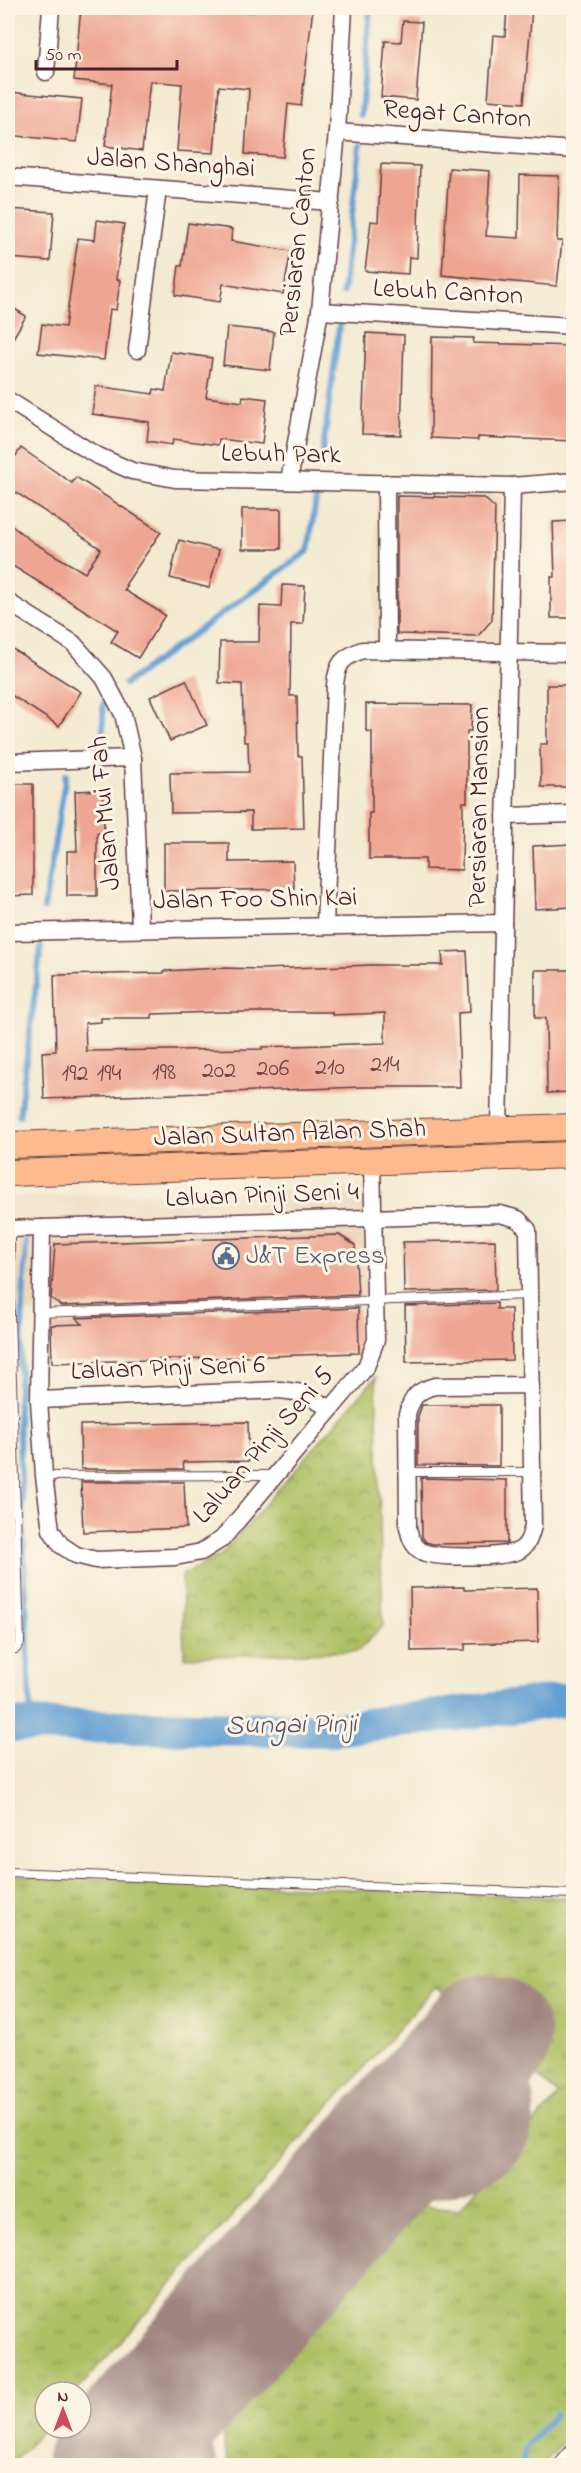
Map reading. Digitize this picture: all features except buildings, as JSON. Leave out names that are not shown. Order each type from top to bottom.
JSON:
[{"type":"main road","name":"Jalan Sultan Azlan Shah","points":[[8,1145],[573,1127]]},
{"type":"main road","points":[[118,1142],[263,1152],[348,1149],[362,1152],[372,1162]]},
{"type":"main road","name":"Jalan Sultan Azlan Shah","points":[[8,1173],[573,1155]]},
{"type":"street","points":[[46,72],[51,8]]},
{"type":"street","name":"Persiaran Canton","points":[[289,481],[320,311],[337,132],[344,8]]},
{"type":"street","name":"Regat Canton","points":[[337,132],[573,150]]},
{"type":"street","name":"Jalan Shanghai","points":[[8,177],[330,202]]},
{"type":"street","points":[[136,350],[158,189]]},
{"type":"street","name":"Lebuh Canton","points":[[320,311],[573,326]]},
{"type":"street","name":"Lebuh Park","points":[[8,400],[94,454],[132,471],[175,479],[512,486],[573,481]]},
{"type":"street","points":[[386,483],[387,650]]},
{"type":"street","name":"Persiaran Mansion","points":[[499,1129],[512,486]]},
{"type":"street","name":"Jalan Mui Fah","points":[[8,602],[73,643],[104,678],[123,714],[133,758],[140,928]]},
{"type":"street","points":[[325,924],[336,669],[346,657],[362,650],[573,653]]},
{"type":"street","points":[[8,762],[133,758]]},
{"type":"street","points":[[505,816],[573,814]]},
{"type":"street","name":"Jalan Foo Shin Kai","points":[[8,932],[503,922]]},
{"type":"street","name":"Laluan Pinji Seni 5","points":[[42,1228],[39,1400],[44,1476],[51,1530],[61,1545],[76,1555],[96,1560],[175,1557],[201,1552],[222,1539],[366,1367],[376,1340],[372,1162]]},
{"type":"street","name":"Laluan Pinji Seni 4","points":[[9,1229],[500,1215],[518,1219],[528,1230],[531,1295]]},
{"type":"street","points":[[531,1295],[533,1526],[529,1540],[519,1551],[505,1554],[436,1555],[422,1552],[411,1542],[408,1527],[407,1414],[411,1400],[421,1390],[435,1386],[531,1385]]},
{"type":"street","name":"Laluan Pinji Seni 6","points":[[39,1400],[280,1390],[303,1393],[331,1409]]},
{"type":"lane","points":[[8,1649],[16,1649],[20,1643],[9,1317],[9,1229]]},
{"type":"lane","points":[[39,1312],[531,1295]]},
{"type":"lane","points":[[407,1472],[532,1472]]},
{"type":"lane","points":[[44,1476],[276,1475]]},
{"type":"lane","points":[[8,1872],[573,1894]]},
{"type":"lane","points":[[556,2466],[573,2445]]},
{"type":"shaded area","points":[[377,492],[502,495],[500,641],[374,639]]},
{"type":"shaded area","points":[[362,1189],[366,1303],[8,1313],[8,1197]]},
{"type":"green space","points":[[376,1377],[383,1626],[358,1651],[184,1657],[182,1575],[221,1555]]},
{"type":"green space","points":[[8,1875],[573,1898],[573,2430],[543,2465],[229,2465],[223,2444],[225,2417],[419,2205],[459,2209],[559,2095],[436,1986],[87,2380],[33,2380],[33,2440],[8,2466]]},
{"type":"waterway","points":[[361,115],[370,8]]},
{"type":"waterway","points":[[343,293],[360,145]]},
{"type":"waterway","points":[[322,458],[340,320]]},
{"type":"waterway","points":[[125,684],[308,551],[317,493]]},
{"type":"waterway","points":[[103,704],[103,737]]},
{"type":"waterway","points":[[44,909],[66,774]]},
{"type":"waterway","points":[[19,1116],[41,947]]},
{"type":"waterway","points":[[26,1240],[18,1411],[31,1724]]},
{"type":"waterway","name":"Sungai Pinji","points":[[8,1725],[327,1730],[574,1699]]},
{"type":"waterway","points":[[569,2398],[574,2393]]},
{"type":"waterway","points":[[523,2465],[524,2450],[555,2414]]},
{"type":"taxiway","points":[[450,2052],[468,2052],[482,2058],[494,2069],[502,2082],[509,2112],[500,2141],[489,2152],[469,2163],[413,2178],[391,2187],[315,2232],[376,2140],[409,2076],[421,2062],[434,2055],[450,2052]]},
{"type":"taxiway","points":[[192,2466],[187,2442],[189,2407],[199,2374],[210,2353]]},
{"type":"runway","points":[[110,2466],[487,2038]]},
{"type":"place","name":"J&T Express","points":[[226,1256]]}]
